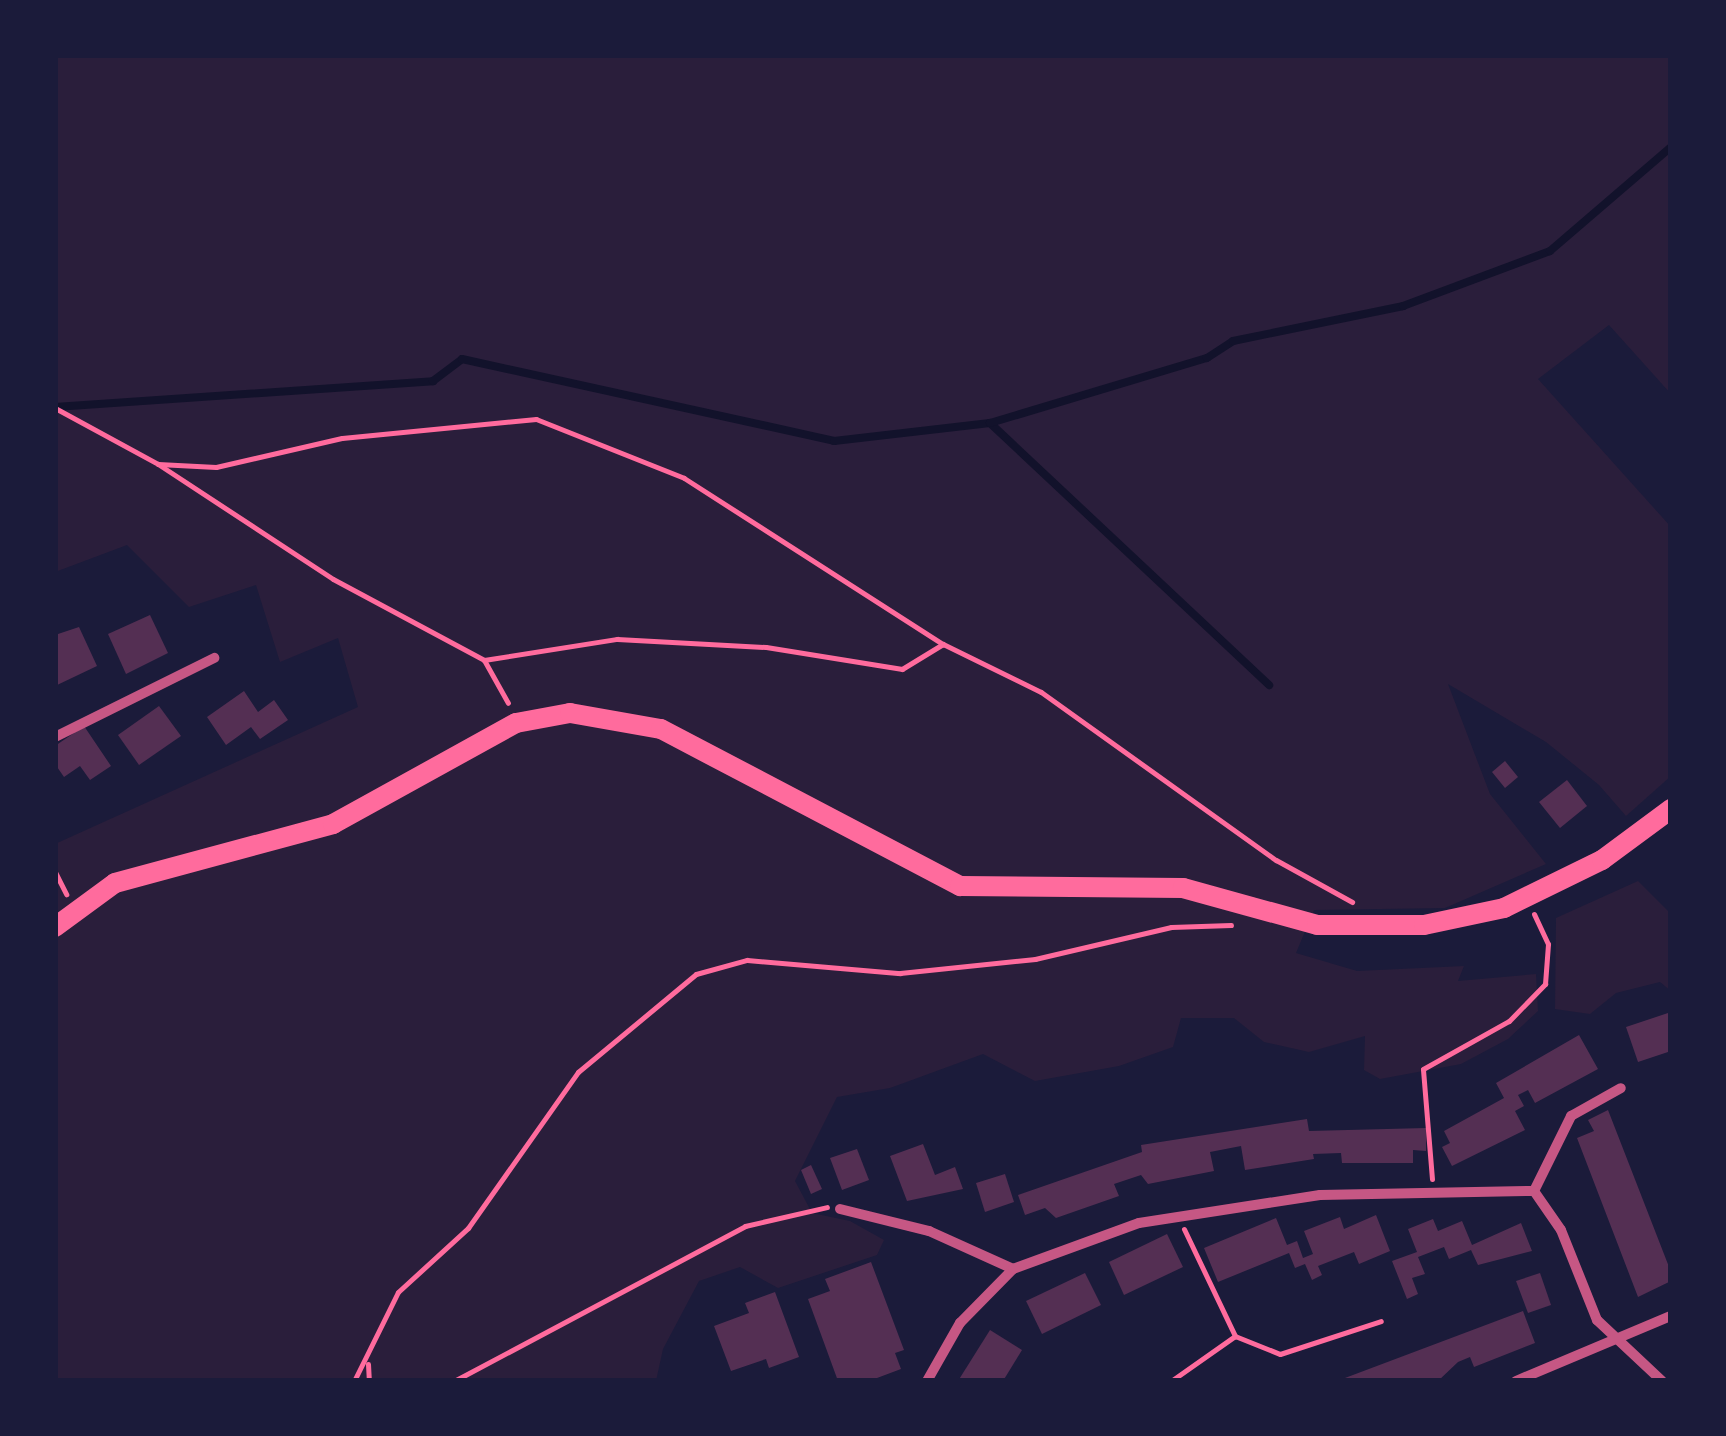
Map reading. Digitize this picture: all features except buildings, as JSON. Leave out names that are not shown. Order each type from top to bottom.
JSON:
[{"type":"main road","points":[[55,927],[115,883],[334,824],[516,723],[570,713],[662,729],[960,886],[1183,888],[1316,925],[1424,926],[1526,898],[1602,860],[1670,814]]},
{"type":"street","points":[[55,736],[214,658]]},
{"type":"street","points":[[1534,1190],[1571,1116],[1621,1088]]},
{"type":"street","points":[[927,1381],[960,1322],[1014,1269],[1178,1212],[1320,1195],[1433,1196],[1534,1190]]},
{"type":"street","points":[[1534,1190],[1561,1230],[1597,1320],[1662,1381]]},
{"type":"street","points":[[840,1210],[914,1226],[1014,1269]]},
{"type":"street","points":[[1516,1381],[1671,1316]]},
{"type":"path","points":[[956,55],[973,55]]},
{"type":"path","points":[[55,408],[158,464],[333,579],[484,660],[508,702]]},
{"type":"path","points":[[158,464],[216,467],[342,438],[536,419],[684,478],[943,644],[1041,692],[1276,860],[1359,906]]},
{"type":"path","points":[[484,660],[617,639],[766,648],[902,669],[943,644]]},
{"type":"path","points":[[55,872],[66,897]]},
{"type":"path","points":[[1433,1196],[1424,1069],[1509,1022],[1545,984],[1548,944],[1526,898]]},
{"type":"path","points":[[354,1381],[368,1361],[398,1292],[468,1228],[578,1072],[651,1005],[696,974],[747,960],[900,972],[1034,960],[1172,926],[1225,928],[1260,912]]},
{"type":"path","points":[[454,1381],[745,1226],[816,1206],[840,1210]]},
{"type":"path","points":[[1178,1212],[1235,1336],[1280,1354],[1381,1321]]},
{"type":"path","points":[[1171,1381],[1235,1336]]},
{"type":"path","points":[[368,1361],[369,1381]]},
{"type":"shaded area","points":[[55,55],[1671,55],[1671,394],[1609,325],[1538,379],[1671,527],[1671,776],[1626,816],[1599,785],[1546,742],[1448,684],[1490,794],[1546,864],[1445,908],[1314,910],[1296,953],[1357,971],[1464,966],[1458,981],[1536,974],[1538,1011],[1508,1039],[1461,1064],[1380,1079],[1364,1070],[1365,1036],[1309,1052],[1264,1042],[1234,1018],[1181,1018],[1173,1047],[1119,1066],[1035,1081],[983,1054],[890,1088],[837,1097],[795,1181],[812,1213],[850,1221],[884,1240],[877,1255],[778,1288],[740,1267],[699,1281],[663,1349],[656,1381],[55,1381],[55,844],[358,707],[338,638],[280,662],[256,585],[189,607],[127,545],[55,572]]},
{"type":"shaded area","points":[[1638,881],[1671,914],[1671,991],[1660,982],[1616,993],[1590,1014],[1555,1009],[1556,918]]},
{"type":"waterway","points":[[990,423],[1207,358],[1233,341],[1403,306],[1550,251],[1671,147]]},
{"type":"waterway","points":[[55,407],[433,381],[462,359],[834,441],[990,423],[1269,685]]}]
